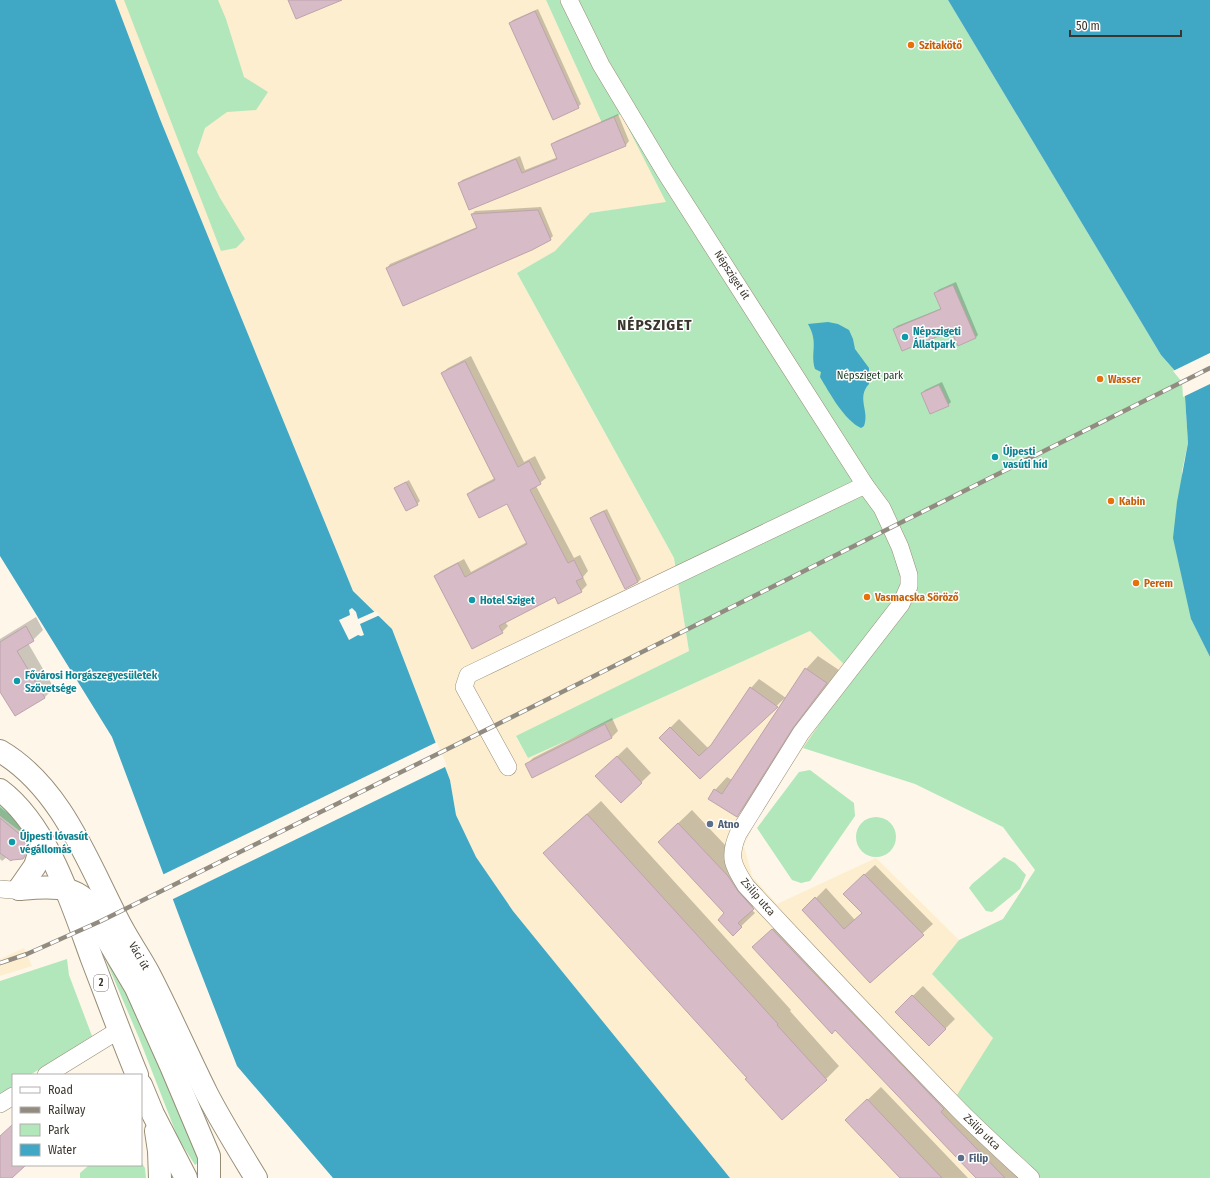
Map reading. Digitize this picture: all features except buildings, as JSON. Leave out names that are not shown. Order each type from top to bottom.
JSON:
[{"type":"main road","name":"Váci út","points":[[0,751],[10,757],[36,780],[55,801],[122,929],[147,970],[208,1095],[256,1178]]},
{"type":"main road","name":"2","points":[[0,790],[7,795],[29,820],[43,841],[67,890],[137,1074]]},
{"type":"main road","points":[[10,889],[35,866],[43,841]]},
{"type":"main road","points":[[10,889],[47,887],[67,890],[82,896],[89,904],[136,988],[171,1066],[209,1156],[209,1178]]},
{"type":"main road","points":[[122,929],[136,988]]},
{"type":"main road","points":[[171,1066],[238,1149]]},
{"type":"main road","points":[[142,1087],[153,1114],[186,1178]]},
{"type":"main road","points":[[153,1114],[159,1151],[160,1178]]},
{"type":"street","name":"Népsziget út","points":[[569,0],[601,65],[665,172],[865,485],[882,508],[900,547]]},
{"type":"street","points":[[508,767],[464,687],[468,675],[865,485]]},
{"type":"street","name":"Zsilip utca","points":[[900,547],[908,575],[908,586],[901,604],[801,733],[738,834],[734,844],[733,855],[735,869],[746,886],[863,1011],[894,1041],[961,1112],[1031,1178]]},
{"type":"street","points":[[48,1074],[119,1030]]},
{"type":"street","points":[[0,1104],[12,1097]]},
{"type":"shaded area","points":[[115,0],[546,0],[602,122],[621,114],[667,203],[590,213],[555,251],[517,273],[674,558],[689,651],[516,737],[528,758],[810,631],[854,674],[760,811],[744,846],[752,876],[777,904],[876,858],[959,940],[932,974],[993,1038],[1034,1178],[730,1178],[513,911],[476,857],[456,815],[450,780],[392,629],[353,591],[160,119]]},
{"type":"shaded area","points":[[24,948],[32,966],[0,976],[0,959]]},
{"type":"green space","points":[[124,0],[218,0],[226,19],[244,77],[268,92],[256,110],[227,112],[205,128],[197,152],[220,198],[245,239],[236,248],[221,251]]},
{"type":"green space","name":"Népsziget park","points":[[546,0],[948,0],[1161,355],[1184,381],[1188,443],[1182,471],[1191,619],[1210,657],[1210,1178],[1034,1178],[957,1095],[993,1038],[932,974],[959,940],[1003,919],[1035,870],[1003,827],[915,784],[803,748],[854,674],[810,631],[528,758],[516,736],[689,651],[674,558],[517,273],[555,251],[590,213],[666,202],[621,114],[602,123]]},
{"type":"green space","points":[[810,770],[854,803],[855,816],[810,881],[801,883],[792,880],[757,828],[799,772]]},
{"type":"green space","points":[[0,797],[28,825],[25,835],[0,816]]},
{"type":"green space","points":[[880,817],[887,820],[893,826],[896,837],[895,845],[887,854],[880,857],[872,857],[865,854],[857,845],[856,833],[859,826],[868,818]]},
{"type":"green space","points":[[1004,857],[1015,863],[1026,875],[1020,889],[992,912],[986,911],[969,888]]},
{"type":"green space","points":[[106,955],[146,1025],[201,1155],[199,1162],[195,1165],[178,1138],[139,1038],[105,958]]},
{"type":"green space","points":[[67,959],[69,975],[92,1036],[32,1074],[12,1074],[12,1087],[0,1094],[0,981]]},
{"type":"green space","points":[[142,1164],[145,1168],[146,1178],[80,1178],[80,1173],[88,1166],[142,1166]]},
{"type":"water","points":[[0,0],[115,0],[160,119],[353,591],[392,629],[450,780],[456,815],[476,857],[513,911],[730,1178],[333,1178],[237,1066],[112,737],[0,556]]},
{"type":"water","points":[[948,0],[1210,0],[1210,657],[1191,619],[1173,538],[1177,502],[1188,443],[1184,381],[1161,355]]},
{"type":"water","points":[[828,322],[838,324],[849,330],[855,349],[869,368],[869,384],[865,389],[863,399],[865,420],[864,426],[861,428],[849,419],[832,398],[820,377],[821,372],[815,369],[813,357],[814,342],[808,324]]},
{"type":"pier","points":[[1210,353],[1210,384],[1183,397],[1182,382],[1173,371]]},
{"type":"pier","points":[[352,608],[356,612],[358,619],[376,611],[380,615],[360,624],[364,635],[358,635],[349,640],[339,620],[350,615],[349,610]]},
{"type":"pier","points":[[437,742],[447,766],[171,900],[162,875]]},
{"type":"railway","points":[[0,963],[27,954],[101,921],[1210,368]]},
{"type":"place","name":"Szitakötő","points":[[911,45]]},
{"type":"place","name":"Népszigeti Állatpark","points":[[905,337]]},
{"type":"place","name":"Wasser","points":[[1100,379]]},
{"type":"place","name":"Újpesti vasúti híd","points":[[995,457]]},
{"type":"place","name":"Kabin","points":[[1111,501]]},
{"type":"place","name":"Perem","points":[[1136,583]]},
{"type":"place","name":"Vasmacska Söröző","points":[[867,597]]},
{"type":"place","name":"Hotel Sziget","points":[[472,600]]},
{"type":"place","name":"Fővárosi Horgászegyesületek Szövetsége","points":[[17,681]]},
{"type":"place","name":"Atno","points":[[710,824]]},
{"type":"place","name":"Újpesti lóvasút végállomás","points":[[12,842]]},
{"type":"place","name":"Filip","points":[[961,1158]]},
{"type":"district","name":"NÉPSZIGET","points":[[655,325]]}]
